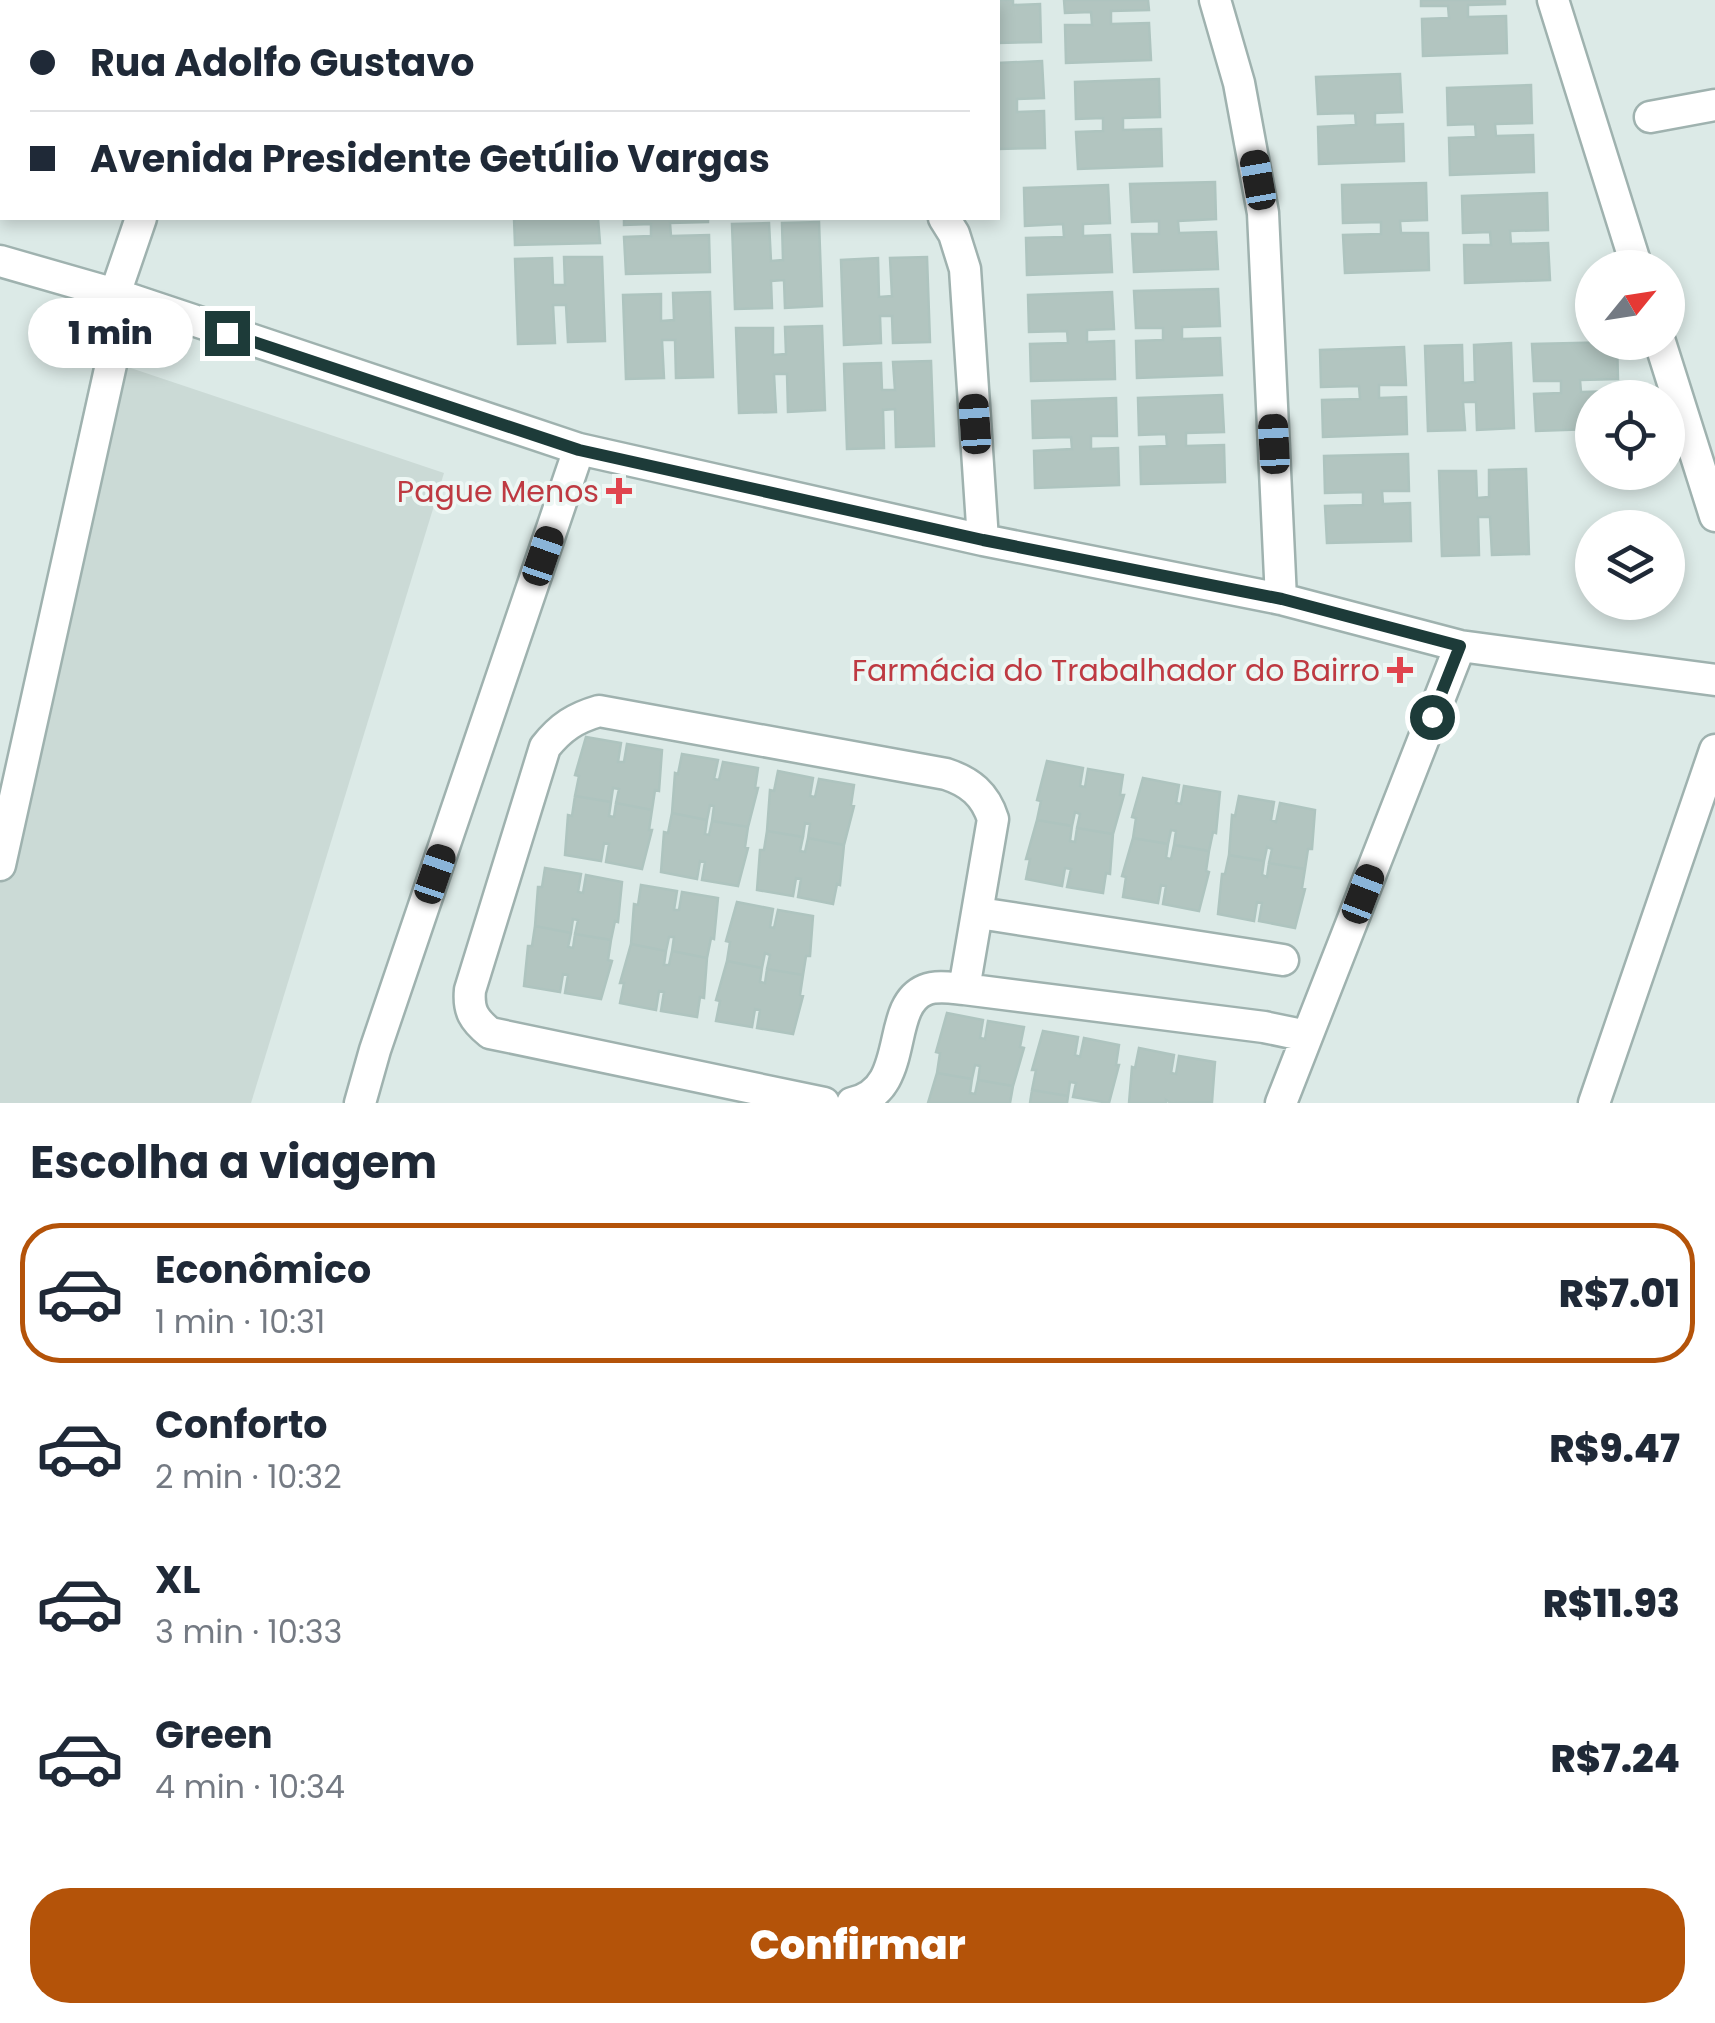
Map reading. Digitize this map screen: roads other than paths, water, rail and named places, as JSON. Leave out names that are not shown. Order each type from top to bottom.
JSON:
[{"type":"street","points":[[1215,0],[1240,83],[1263,212],[1282,599]]},
{"type":"street","points":[[1553,0],[1631,250]]},
{"type":"street","points":[[1650,118],[1715,105]]},
{"type":"street","points":[[0,865],[140,220]]},
{"type":"street","points":[[945,220],[954,234],[964,268],[983,540]]},
{"type":"street","points":[[0,261],[124,298],[579,450],[983,540],[1282,599],[1460,646],[1715,680]]},
{"type":"street","points":[[1666,360],[1715,516]]},
{"type":"street","points":[[360,1103],[579,450]]},
{"type":"street","points":[[1293,1100],[1307,1036],[1460,646]]},
{"type":"street","points":[[824,1103],[490,1033],[476,1021],[469,1007],[470,990],[545,746],[561,727],[599,711],[966,780],[988,804],[993,819],[964,989]]},
{"type":"street","points":[[1594,1103],[1715,750]]},
{"type":"street","points":[[978,913],[1283,960]]},
{"type":"street","points":[[852,1103],[864,1100],[880,1086],[891,1068],[909,1004],[918,994],[938,988],[1264,1027],[1307,1036]]},
{"type":"place","name":"Pague Menos","points":[[619,491]]},
{"type":"place","name":"Farmácia do Trabalhador do Bairro","points":[[1400,670]]}]
